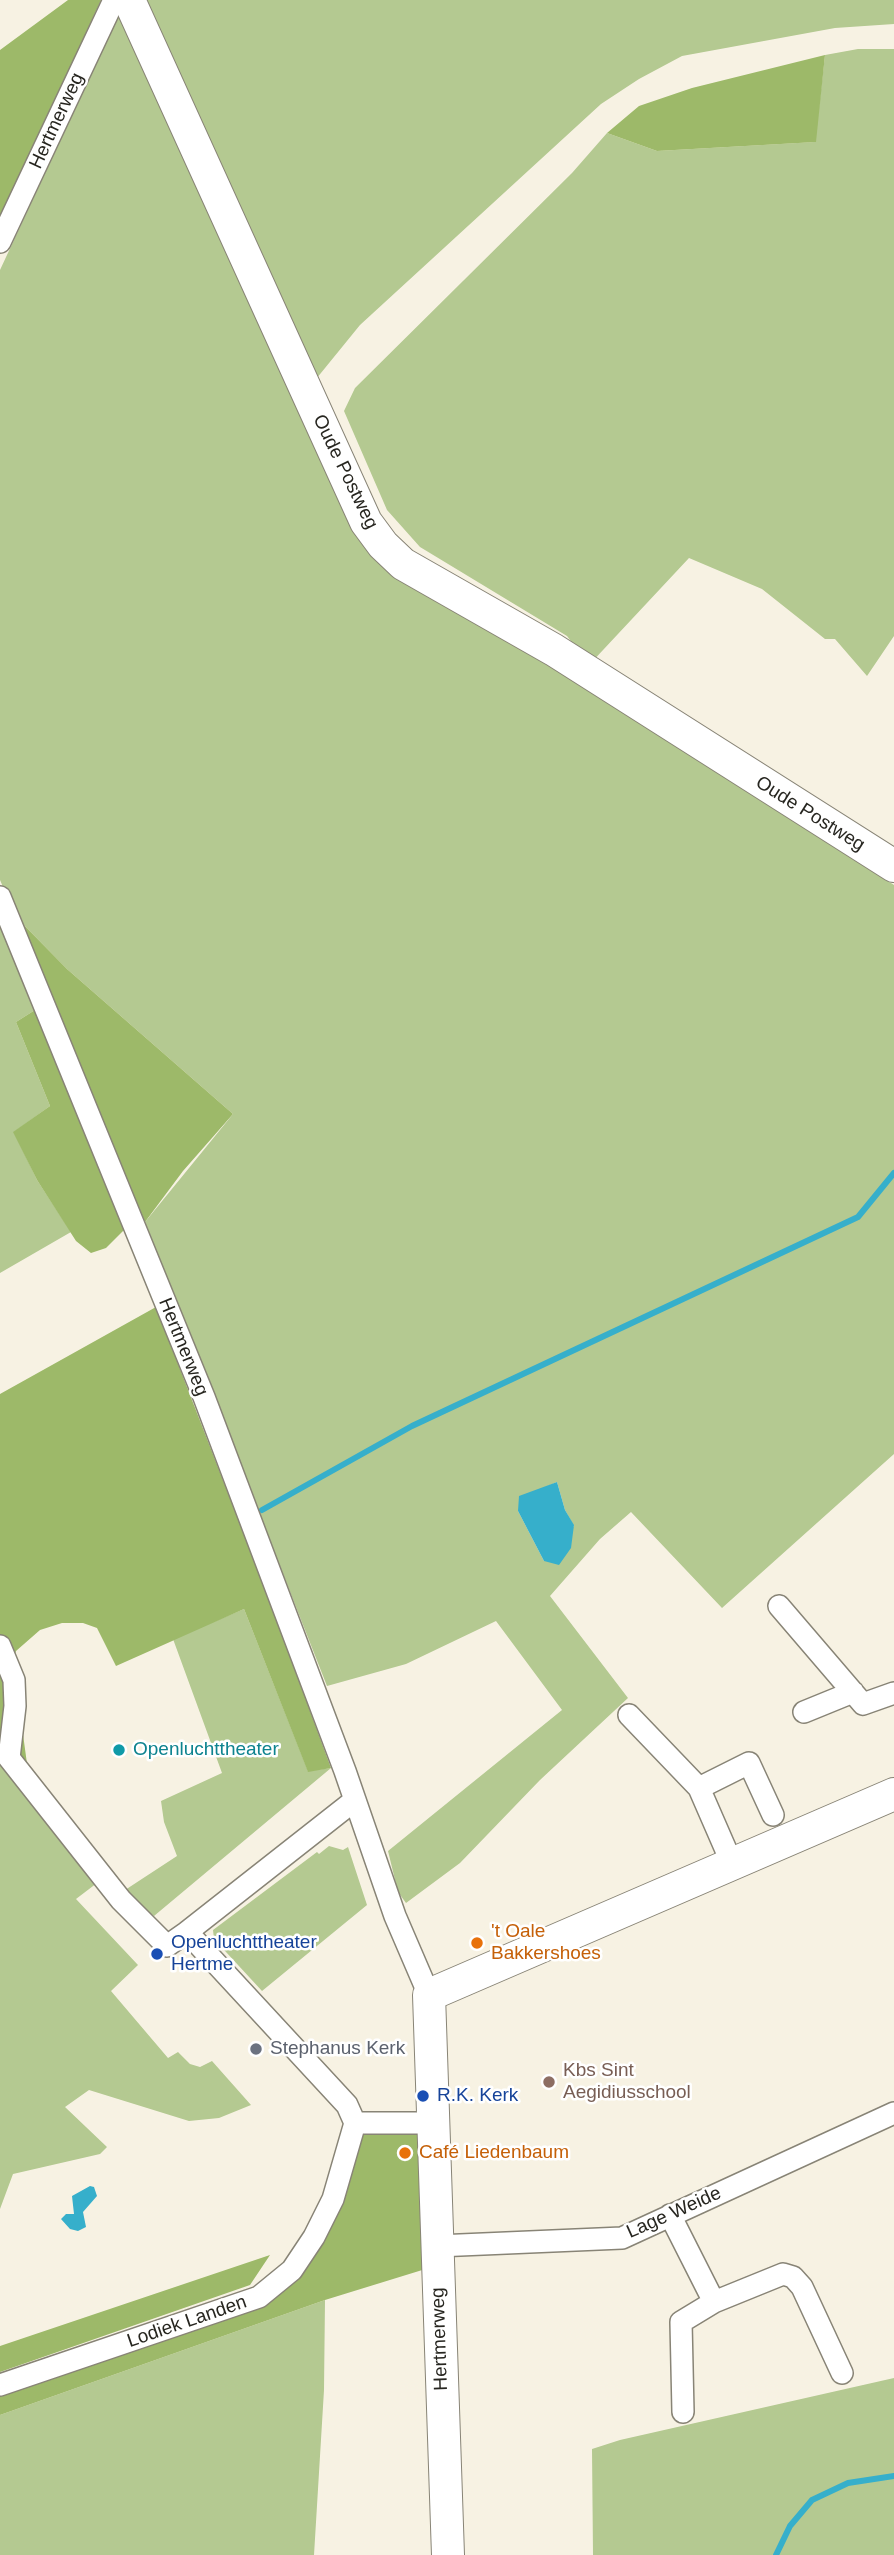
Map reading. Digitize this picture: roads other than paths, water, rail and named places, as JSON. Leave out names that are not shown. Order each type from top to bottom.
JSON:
[{"type":"street","name":"Hertmerweg","points":[[0,242],[114,0]]},
{"type":"street","name":"Oude Postweg","points":[[129,0],[366,522],[383,545],[403,564],[554,650],[894,866]]},
{"type":"street","name":"Hertmerweg","points":[[0,897],[204,1397],[355,1800],[395,1916],[429,1996],[447,2555]]},
{"type":"street","points":[[779,1606],[863,1704],[894,1693]]},
{"type":"street","points":[[0,1646],[13,1680],[15,1706],[9,1758],[121,1900],[167,1946],[355,1800]]},
{"type":"street","points":[[804,1712],[853,1692]]},
{"type":"street","points":[[629,1715],[699,1788],[733,1866]]},
{"type":"street","points":[[699,1788],[749,1763],[773,1815]]},
{"type":"street","points":[[429,1996],[894,1794]]},
{"type":"street","points":[[187,1933],[347,2105],[355,2123],[435,2123]]},
{"type":"street","name":"Lage Weide","points":[[437,2246],[622,2238],[894,2113]]},
{"type":"street","name":"Lodiek Landen","points":[[0,2385],[259,2297],[292,2270],[314,2237],[333,2199],[355,2123]]},
{"type":"street","points":[[670,2215],[714,2302]]},
{"type":"street","points":[[683,2412],[681,2322],[714,2302],[783,2274],[793,2277],[802,2287],[842,2373]]},
{"type":"water","points":[[557,1482],[565,1510],[574,1525],[571,1548],[559,1565],[544,1561],[518,1511],[519,1496]]},
{"type":"water","points":[[90,2186],[94,2187],[97,2196],[83,2212],[86,2227],[78,2231],[70,2229],[61,2219],[66,2214],[74,2214],[72,2196]]},
{"type":"waterway","points":[[262,1510],[412,1426],[858,1217],[894,1173]]},
{"type":"waterway","points":[[776,2555],[790,2526],[812,2500],[848,2483],[894,2476]]},
{"type":"place","name":"Openluchttheater","points":[[119,1750]]},
{"type":"place","name":"'t Oale Bakkershoes","points":[[477,1943]]},
{"type":"place","name":"Openluchttheater Hertme","points":[[157,1954]]},
{"type":"place","name":"Stephanus Kerk","points":[[256,2049]]},
{"type":"place","name":"Kbs Sint Aegidiusschool","points":[[549,2082]]},
{"type":"place","name":"R.K. Kerk","points":[[423,2096]]},
{"type":"place","name":"Café Liedenbaum","points":[[405,2153]]}]
